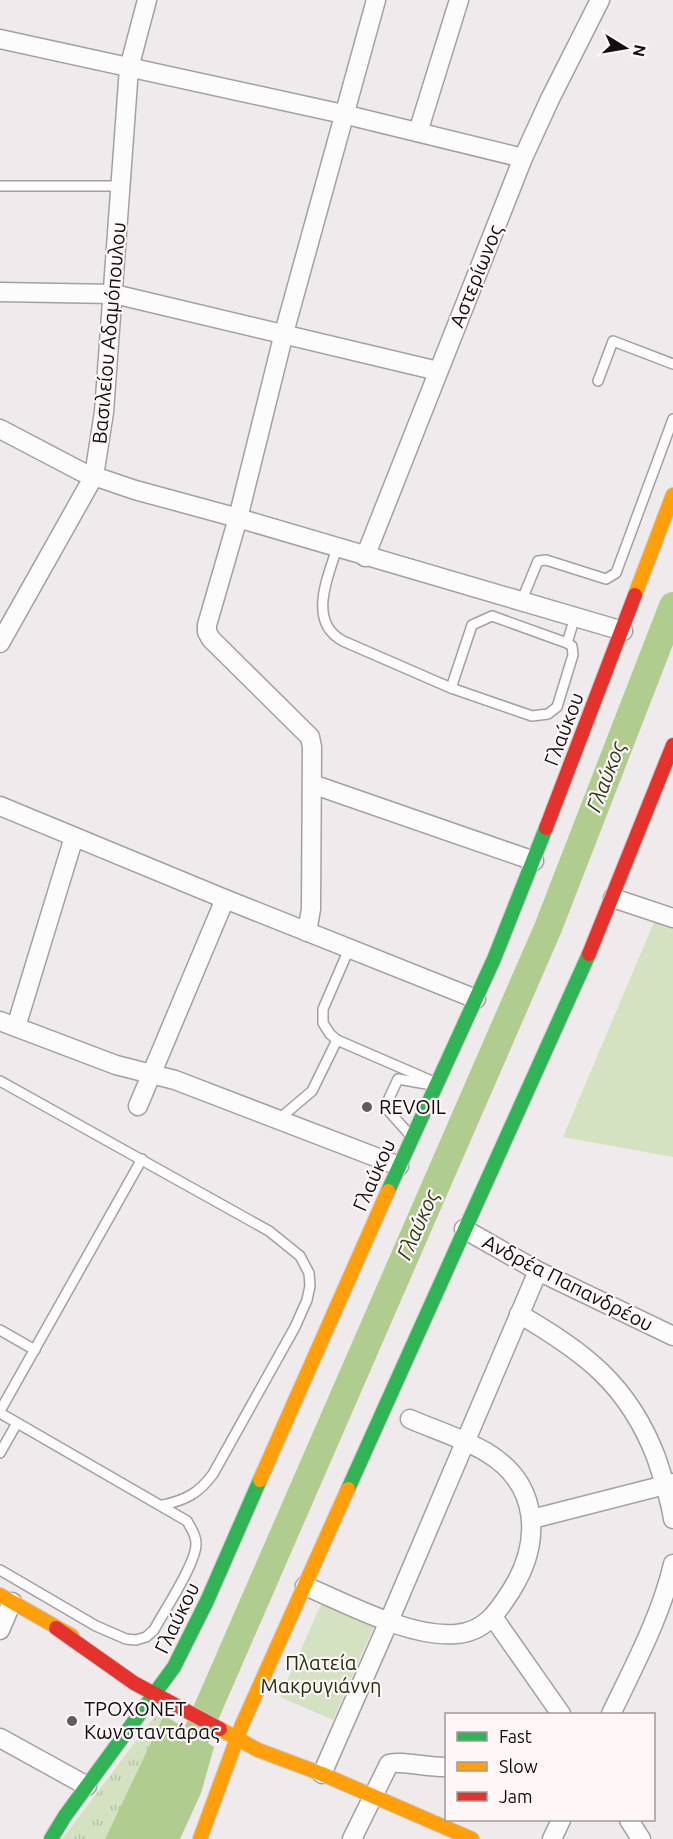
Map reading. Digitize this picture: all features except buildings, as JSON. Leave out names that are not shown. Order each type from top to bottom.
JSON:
[{"type":"main road","name":"Γλαύκου","points":[[51,1839],[87,1786],[167,1689],[399,1166],[476,999],[534,861],[673,495]]},
{"type":"main road","points":[[200,1839],[234,1729],[305,1586],[580,976],[673,745]]},
{"type":"main road","points":[[6,1598],[56,1628],[111,1668],[167,1689]]},
{"type":"main road","points":[[56,1628],[116,1656],[145,1673],[167,1689],[234,1729],[258,1750],[322,1774],[469,1838]]},
{"type":"main road","points":[[167,1689],[172,1704],[234,1729],[257,1733]]},
{"type":"main road","points":[[275,1742],[304,1758],[322,1774]]},
{"type":"street","name":"Βασιλείου Αδαμόπουλου","points":[[0,643],[94,476],[104,412],[129,68],[147,0]]},
{"type":"street","points":[[307,932],[311,909],[312,747],[309,735],[212,639],[207,632],[208,618],[238,518],[284,333],[376,0]]},
{"type":"street","points":[[418,132],[459,0]]},
{"type":"street","name":"Αστερίωνος","points":[[365,557],[523,158],[600,0]]},
{"type":"street","points":[[0,39],[343,114],[523,158]]},
{"type":"street","points":[[0,292],[114,294],[438,370]]},
{"type":"street","points":[[0,429],[64,463],[135,490],[623,631]]},
{"type":"street","points":[[312,784],[534,861]]},
{"type":"street","points":[[0,806],[476,999]]},
{"type":"street","points":[[74,837],[8,1024],[116,1065],[176,1080],[399,1166]]},
{"type":"street","points":[[613,898],[673,918]]},
{"type":"street","points":[[138,1106],[225,899]]},
{"type":"street","name":"Ανδρέα Παπανδρέου","points":[[464,1229],[538,1271],[673,1336]]},
{"type":"street","points":[[322,1774],[538,1271]]},
{"type":"street","points":[[519,1314],[577,1351],[622,1394],[641,1423],[669,1484],[673,1519]]},
{"type":"street","points":[[305,1586],[389,1621],[421,1631],[456,1634],[477,1628],[493,1617],[511,1591],[525,1565],[530,1548],[532,1519],[524,1496],[510,1474],[494,1458],[464,1442],[410,1419]]},
{"type":"street","points":[[532,1519],[669,1484]]},
{"type":"street","points":[[611,1713],[651,1627],[673,1564]]},
{"type":"street","points":[[0,1630],[6,1598]]},
{"type":"street","points":[[493,1617],[560,1713]]},
{"type":"street","points":[[0,1738],[87,1786]]},
{"type":"street","points":[[352,1839],[391,1762],[424,1767],[445,1767]]},
{"type":"street","points":[[552,1839],[561,1821]]},
{"type":"street","points":[[630,1821],[641,1839]]},
{"type":"lane","points":[[0,186],[122,186]]},
{"type":"lane","points":[[598,381],[613,340],[673,364]]},
{"type":"lane","points":[[521,603],[538,561],[546,560],[606,579],[616,573],[673,419]]},
{"type":"lane","points":[[337,548],[322,602],[325,620],[332,633],[343,641],[451,688],[532,716],[548,714],[557,707],[573,655],[572,646],[492,616],[482,619],[472,625],[451,688]]},
{"type":"lane","points":[[567,643],[575,617]]},
{"type":"lane","points":[[349,949],[326,1002],[322,1016],[326,1029],[337,1040],[438,1085]]},
{"type":"lane","points":[[279,1119],[312,1091],[337,1040]]},
{"type":"lane","points":[[412,1137],[385,1107],[398,1079],[438,1085]]},
{"type":"lane","points":[[0,1081],[283,1240],[300,1256],[309,1273],[310,1286],[307,1300],[295,1327],[213,1474],[203,1488],[193,1496],[163,1506]]},
{"type":"lane","points":[[0,1570],[96,1626],[126,1639],[136,1640],[146,1637],[154,1629],[194,1558],[196,1543],[187,1521],[0,1412],[142,1159]]},
{"type":"lane","points":[[0,1330],[35,1350]]},
{"type":"lane","points":[[0,1453],[18,1423]]},
{"type":"green space","points":[[655,920],[673,926],[673,1157],[563,1137]]},
{"type":"green space","name":"Πλατεία Μακρυγιάννη","points":[[322,1602],[374,1626],[333,1720],[280,1697]]},
{"type":"green space","points":[[164,1715],[105,1839],[62,1839],[151,1721],[157,1716]]},
{"type":"shaded area","points":[[164,1715],[214,1747],[201,1793],[180,1839],[105,1839]]},
{"type":"waterway","name":"Γλαύκος","points":[[151,1839],[548,928],[673,606]]},
{"type":"traffic: fast","points":[[388,1191],[494,959],[546,828]]},
{"type":"traffic: fast","points":[[348,1489],[589,954]]},
{"type":"traffic: fast","points":[[51,1839],[65,1816],[174,1667],[207,1601],[260,1480]]},
{"type":"traffic: slow","points":[[635,595],[673,495]]},
{"type":"traffic: slow","points":[[260,1480],[388,1191]]},
{"type":"traffic: slow","points":[[200,1839],[242,1725],[348,1489]]},
{"type":"traffic: slow","points":[[0,1595],[72,1636]]},
{"type":"traffic: slow","points":[[220,1729],[258,1750],[322,1774],[472,1839]]},
{"type":"traffic: jam","points":[[546,828],[635,595]]},
{"type":"traffic: jam","points":[[589,954],[673,745]]},
{"type":"traffic: jam","points":[[56,1628],[134,1683],[220,1729]]},
{"type":"place","name":"REVOIL","points":[[367,1107]]},
{"type":"place","name":"ΤΡΟΧΟΝΕΤ Κωνσταντάρας","points":[[72,1721]]}]
